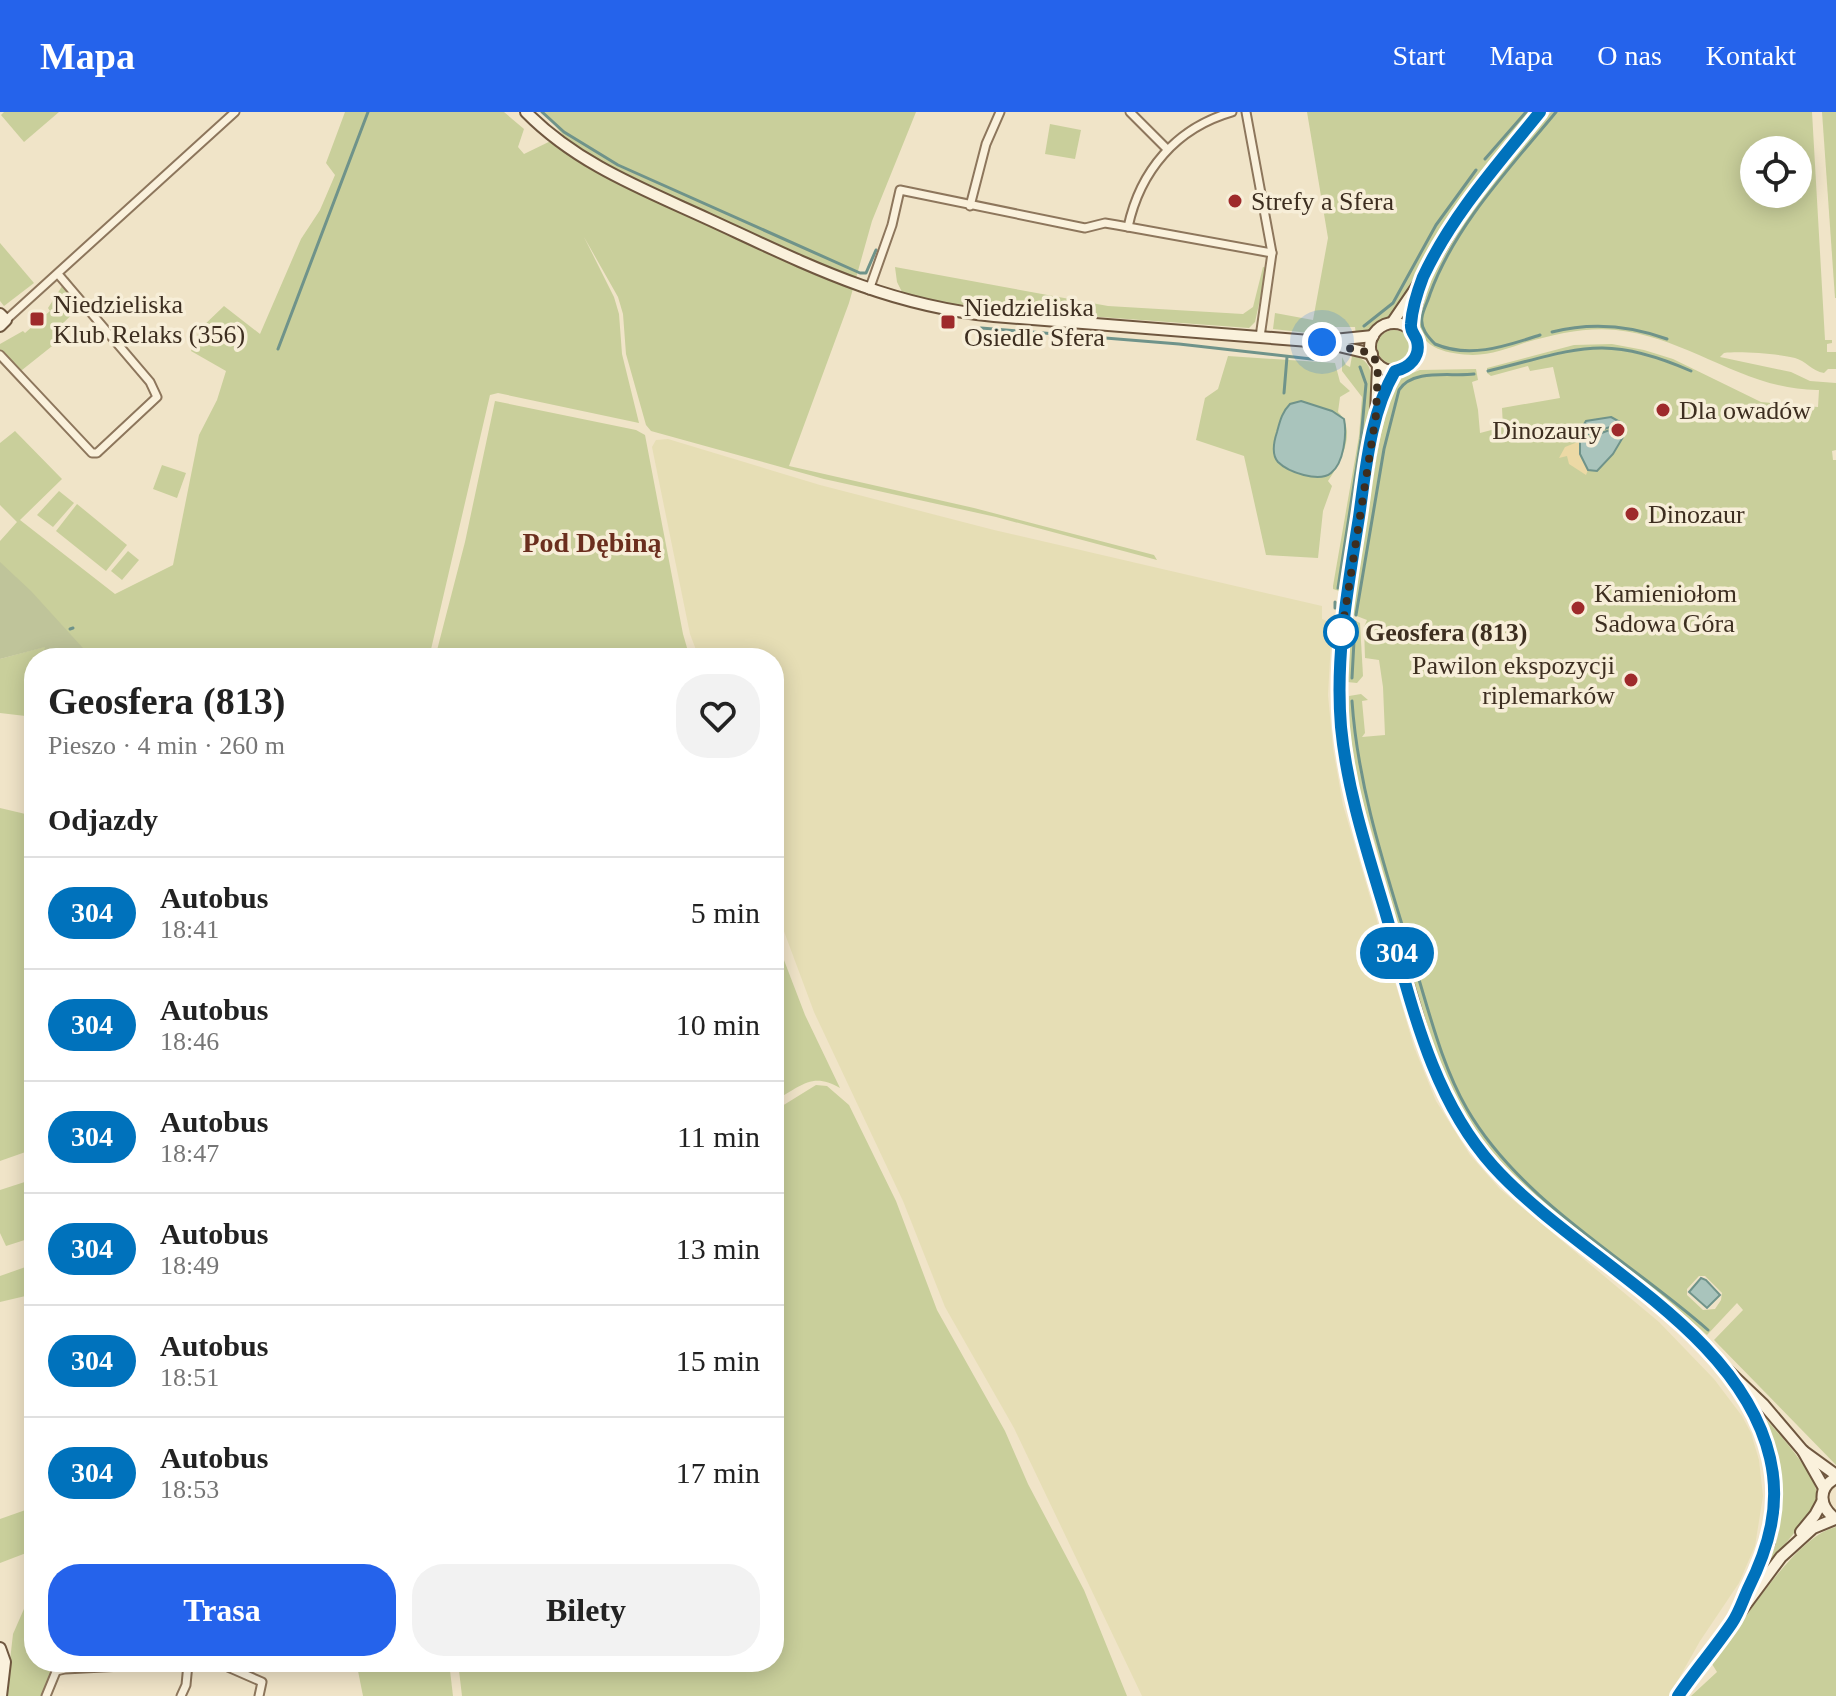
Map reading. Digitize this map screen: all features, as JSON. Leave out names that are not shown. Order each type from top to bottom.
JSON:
[{"type":"street","points":[[2,320],[58,274],[235,112]]},
{"type":"street","points":[[526,112],[561,144],[609,173],[823,272],[920,305],[966,313],[1322,342],[1372,354]]},
{"type":"street","points":[[970,206],[986,144],[1000,112]]},
{"type":"street","points":[[1130,112],[1167,149]]},
{"type":"street","points":[[1128,227],[1140,188],[1167,149],[1192,129],[1232,112]]},
{"type":"street","points":[[1246,112],[1272,253],[1260,337]]},
{"type":"street","points":[[1540,112],[1468,202],[1392,323],[1380,328],[1373,336],[1372,354],[1378,365],[1376,415],[1343,617],[1339,671],[1341,725],[1354,803],[1431,1062],[1466,1131],[1508,1182],[1663,1309],[1763,1404],[1803,1451],[1824,1488]]},
{"type":"street","points":[[869,290],[892,225],[900,190],[1085,228],[1105,223],[1272,253]]},
{"type":"street","points":[[0,355],[92,453],[97,453],[157,397],[150,382],[58,274]]},
{"type":"street","points":[[1378,365],[1395,371],[1409,366],[1416,357],[1417,342],[1410,329],[1422,279]]},
{"type":"street","points":[[1392,323],[1410,329]]},
{"type":"street","points":[[1322,342],[1373,336]]},
{"type":"street","points":[[1376,415],[1395,371]]},
{"type":"street","points":[[1726,1369],[1760,1427],[1771,1459],[1775,1494],[1773,1523],[1766,1551],[1735,1619]]},
{"type":"street","points":[[1678,1696],[1815,1515],[1822,1502],[1824,1488],[1836,1476],[1803,1451]]},
{"type":"street","points":[[1794,1543],[1813,1528],[1836,1519],[1822,1502]]},
{"type":"street","points":[[0,1648],[5,1662],[1,1696]]},
{"type":"street","points":[[46,1696],[56,1672]]},
{"type":"street","points":[[181,1696],[187,1672]]},
{"type":"street","points":[[243,1672],[257,1677],[263,1686],[259,1696]]},
{"type":"shaded area","points":[[668,439],[820,485],[994,530],[1322,606],[1322,619],[1332,623],[1328,695],[1343,805],[1414,1047],[1436,1101],[1470,1155],[1500,1189],[1659,1322],[1714,1379],[1751,1433],[1759,1460],[1763,1496],[1755,1546],[1739,1583],[1700,1641],[1669,1696],[1142,1696],[1014,1428],[945,1307],[903,1201],[814,1012],[784,931],[784,648],[695,648],[652,447],[656,440]]},
{"type":"green space","points":[[4,112],[59,112],[24,142],[1,115]]},
{"type":"green space","points":[[345,112],[504,112],[524,129],[518,147],[524,154],[563,135],[543,112],[916,112],[872,221],[849,303],[789,466],[974,508],[1154,555],[1157,560],[996,517],[824,479],[651,431],[646,425],[626,354],[623,314],[618,297],[584,237],[614,297],[619,314],[622,354],[639,423],[498,393],[490,395],[431,648],[80,648],[0,565],[0,541],[17,522],[0,505],[0,443],[15,431],[62,479],[20,520],[115,594],[173,565],[199,435],[217,400],[226,371],[191,351],[200,329],[224,306],[260,334],[301,239],[320,210],[335,175],[326,163]]},
{"type":"green space","points":[[1307,112],[1531,112],[1466,194],[1389,320],[1356,335],[1355,327],[1328,327],[1327,335],[1273,329],[1275,313],[1313,320],[1328,238]]},
{"type":"green space","points":[[1551,112],[1812,112],[1825,340],[1832,340],[1827,344],[1827,352],[1836,352],[1836,369],[1828,369],[1824,373],[1795,358],[1770,354],[1731,352],[1720,357],[1791,372],[1810,381],[1836,383],[1836,450],[1832,451],[1833,460],[1836,460],[1836,1465],[1714,1340],[1743,1310],[1737,1303],[1707,1335],[1554,1212],[1498,1158],[1474,1127],[1453,1092],[1430,1034],[1412,974],[1414,970],[1424,967],[1414,968],[1410,965],[1359,788],[1349,729],[1349,696],[1361,694],[1368,700],[1362,701],[1365,733],[1362,737],[1385,735],[1379,660],[1365,658],[1364,627],[1367,620],[1354,615],[1352,609],[1378,451],[1392,393],[1400,378],[1420,370],[1476,369],[1478,380],[1472,382],[1480,433],[1503,427],[1502,408],[1560,398],[1553,367],[1530,371],[1528,366],[1491,376],[1487,368],[1574,345],[1612,344],[1644,350],[1673,359],[1761,402],[1818,407],[1819,390],[1767,382],[1668,342],[1616,330],[1571,332],[1480,355],[1446,351],[1430,344],[1420,331],[1419,316],[1424,298],[1440,262],[1484,195]],"holes":[[[1699,1276],[1705,1276],[1722,1293],[1715,1309],[1703,1310],[1687,1295],[1687,1289]]]},
{"type":"green space","points":[[1822,112],[1836,112],[1836,298],[1835,298]]},
{"type":"green space","points":[[1050,124],[1081,130],[1075,159],[1045,154]]},
{"type":"green space","points":[[0,243],[34,283],[4,306],[0,301]]},
{"type":"green space","points":[[895,267],[1108,306],[1243,314],[1253,307],[1263,267],[1267,268],[1255,322],[1249,328],[978,308],[939,302],[902,292]]},
{"type":"green space","points":[[68,277],[86,301],[59,327],[66,335],[17,374],[0,356],[0,344],[23,331],[25,333],[50,311],[48,308]]},
{"type":"green space","points":[[1394,330],[1406,335],[1411,347],[1406,359],[1394,364],[1382,359],[1377,347],[1382,335]]},
{"type":"green space","points":[[1228,356],[1335,363],[1340,382],[1350,391],[1340,397],[1338,412],[1347,428],[1347,437],[1342,456],[1328,481],[1332,486],[1323,511],[1318,558],[1266,555],[1244,456],[1196,440],[1205,398],[1218,389]]},
{"type":"green space","points":[[1352,356],[1368,364],[1371,382],[1375,384],[1342,588],[1339,591],[1333,586],[1359,436],[1362,397],[1342,371],[1342,357],[1350,367]]},
{"type":"green space","points":[[495,401],[636,430],[645,435],[687,648],[438,648],[465,542]]},
{"type":"green space","points":[[162,465],[186,473],[177,498],[153,489]]},
{"type":"green space","points":[[59,491],[74,503],[53,527],[37,515]]},
{"type":"green space","points":[[77,504],[127,545],[106,571],[56,531]]},
{"type":"green space","points":[[128,551],[139,560],[122,580],[111,571]]},
{"type":"green space","points":[[0,562],[83,648],[24,648],[24,653],[0,659]]},
{"type":"green space","points":[[1353,620],[1360,623],[1363,676],[1357,683],[1347,682],[1350,625]]},
{"type":"green space","points":[[24,652],[24,716],[0,713],[0,659]]},
{"type":"green space","points":[[0,808],[24,814],[24,1153],[0,1161]]},
{"type":"green space","points":[[784,960],[805,1015],[840,1088],[822,1081],[799,1086],[784,1095]]},
{"type":"green space","points":[[816,1085],[827,1086],[849,1105],[896,1201],[937,1310],[1005,1431],[1028,1484],[1084,1590],[1127,1696],[462,1696],[459,1672],[784,1672],[784,1105]]},
{"type":"green space","points":[[24,1182],[24,1240],[6,1246],[0,1233],[0,1190]]},
{"type":"green space","points":[[24,1268],[24,1296],[0,1302],[0,1276]]},
{"type":"green space","points":[[1752,1402],[1804,1465],[1816,1492],[1812,1511],[1764,1570],[1776,1525],[1778,1484],[1770,1444]]},
{"type":"green space","points":[[24,1511],[24,1554],[0,1563],[0,1519]]},
{"type":"green space","points":[[1836,1527],[1836,1696],[1691,1696],[1717,1672],[1712,1664],[1785,1565],[1820,1534]]},
{"type":"green space","points":[[24,1609],[24,1672],[52,1672],[41,1696],[6,1696],[13,1634]]},
{"type":"green space","points":[[358,1672],[450,1672],[453,1696],[363,1696]]},
{"type":"sand","points":[[1580,441],[1580,454],[1588,470],[1586,475],[1569,464],[1567,456],[1559,458],[1565,447]]},
{"type":"water","points":[[1301,401],[1332,411],[1344,419],[1342,455],[1326,476],[1296,473],[1278,462],[1274,455],[1283,413],[1290,404]]},
{"type":"water","points":[[1611,417],[1622,423],[1580,437],[1586,421]]},
{"type":"water","points":[[1623,425],[1626,432],[1613,454],[1597,471],[1588,470],[1580,454],[1580,441]]},
{"type":"water","points":[[1701,1278],[1720,1295],[1707,1308],[1689,1292]]},
{"type":"waterway","points":[[278,349],[368,112]]},
{"type":"waterway","points":[[542,112],[564,132],[618,165],[860,273],[866,273],[876,250]]},
{"type":"waterway","points":[[1485,159],[1526,112]]},
{"type":"waterway","points":[[1540,335],[1488,349],[1461,350],[1435,344],[1425,332],[1422,321],[1424,308],[1454,244],[1503,176],[1556,112]]},
{"type":"waterway","points":[[1364,326],[1393,303],[1436,225],[1476,170]]},
{"type":"waterway","points":[[1552,332],[1610,326],[1667,339]]},
{"type":"waterway","points":[[981,328],[1179,344],[1320,360]]},
{"type":"waterway","points":[[1488,371],[1589,348],[1634,352],[1691,371]]},
{"type":"waterway","points":[[1284,393],[1287,357]]},
{"type":"waterway","points":[[1338,588],[1361,439],[1366,384],[1360,367]]},
{"type":"waterway","points":[[1356,615],[1384,449],[1399,390],[1405,383],[1423,376],[1474,374]]},
{"type":"waterway","points":[[1335,602],[1335,608]]},
{"type":"waterway","points":[[1352,678],[1355,622]]},
{"type":"waterway","points":[[1352,701],[1367,801],[1414,964]]},
{"type":"waterway","points":[[1417,973],[1451,1076],[1467,1109],[1490,1142],[1516,1173],[1546,1201],[1708,1330]]},
{"type":"bus line","name":"304","points":[[1540,112],[1468,202],[1422,279],[1410,329],[1417,342],[1416,357],[1409,366],[1395,371],[1376,415],[1345,596],[1339,671],[1341,725],[1354,803],[1416,1018],[1438,1080],[1456,1115],[1492,1165],[1528,1202],[1663,1309],[1726,1369],[1753,1413],[1766,1443],[1775,1494],[1773,1523],[1766,1551],[1735,1619],[1678,1696]]},
{"type":"place","name":"Strefy a Sfera","points":[[1235,201]]},
{"type":"place","name":"Niedzieliska Klub Relaks (356)","points":[[37,319]]},
{"type":"place","name":"Niedzieliska Osiedle Sfera","points":[[948,322]]},
{"type":"place","name":"Dla owadów","points":[[1663,410]]},
{"type":"place","name":"Dinozaury","points":[[1618,430]]},
{"type":"place","name":"Dinozaur","points":[[1632,514]]},
{"type":"place","name":"Kamieniołom Sadowa Góra","points":[[1578,608]]},
{"type":"place","name":"Geosfera (813)","points":[[1341,632]]},
{"type":"place","name":"Pawilon ekspozycji riplemarków","points":[[1631,680]]},
{"type":"district","name":"Pod Dębiną","points":[[592,542]]},
{"type":"route","points":[[1322,342],[1372,354],[1378,365],[1379,377],[1376,415],[1345,596],[1341,637],[1341,632]]}]
